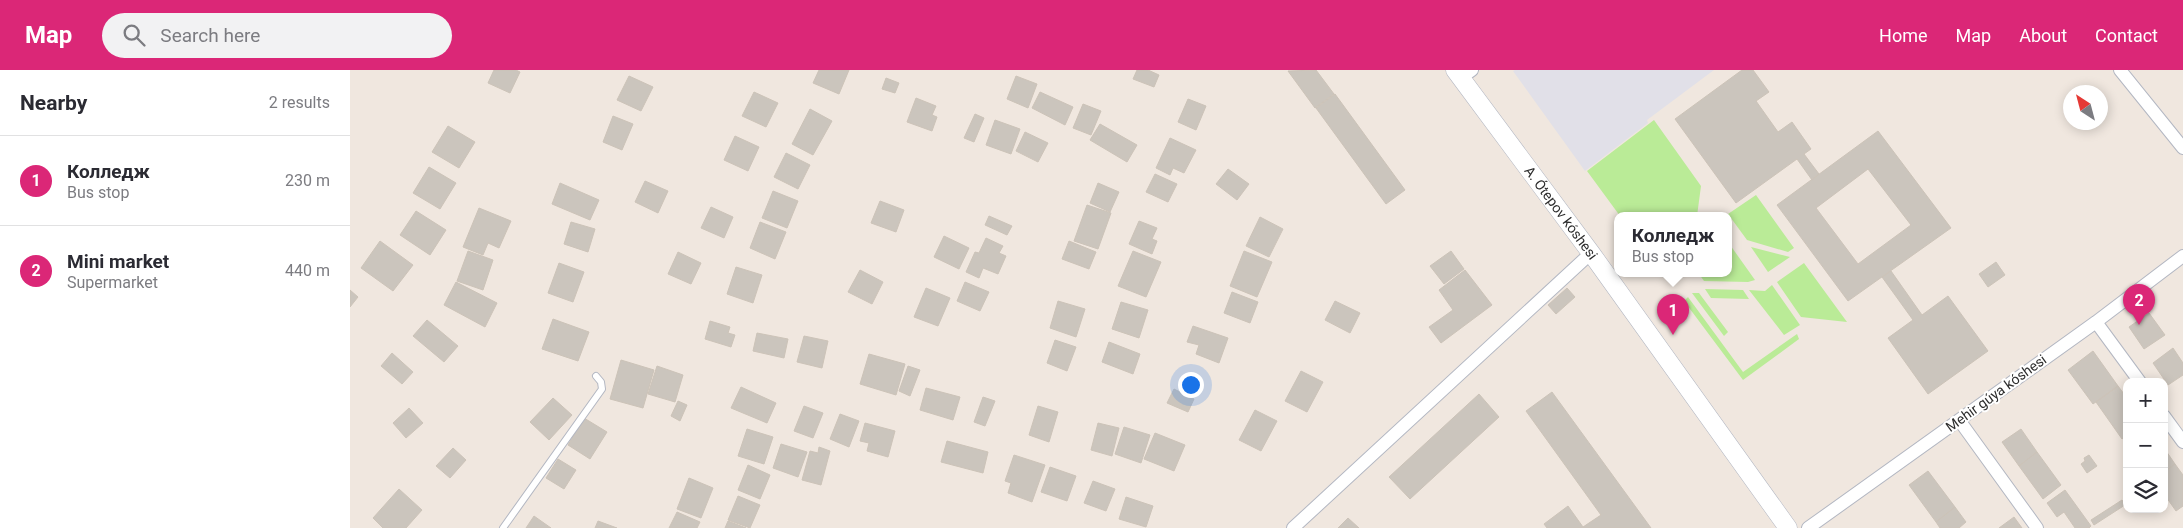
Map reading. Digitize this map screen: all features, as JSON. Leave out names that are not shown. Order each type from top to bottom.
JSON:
[{"type":"main road","name":"A. Ótepov kóshesi","points":[[1463,73],[1788,528]]},
{"type":"street","points":[[2120,70],[2183,148]]},
{"type":"street","points":[[1293,528],[1591,253]]},
{"type":"street","name":"Mehir gúyа kóshesi","points":[[1808,528],[2096,322],[2183,256]]},
{"type":"street","points":[[2096,322],[2137,378]]},
{"type":"street","points":[[1958,420],[2037,528]]},
{"type":"street","points":[[2168,421],[2183,442]]},
{"type":"lane","points":[[503,528],[602,389],[601,382],[596,376]]},
{"type":"shaded area","points":[[1714,70],[1647,120],[1648,123],[1585,171],[1513,71]]},
{"type":"green space","points":[[1654,120],[1701,186],[1698,212],[1617,212],[1587,171]]},
{"type":"green space","points":[[1756,195],[1794,248],[1788,252],[1747,240],[1732,219],[1731,212]]},
{"type":"green space","points":[[1751,247],[1790,257],[1768,272]]},
{"type":"green space","points":[[1732,248],[1755,280],[1748,282],[1704,281],[1701,277],[1732,277]]},
{"type":"green space","points":[[1804,263],[1847,322],[1801,317],[1777,282]]},
{"type":"green space","points":[[1772,285],[1800,325],[1784,335],[1749,290],[1765,291]]},
{"type":"green space","points":[[1705,289],[1743,290],[1749,299],[1711,298]]},
{"type":"green space","points":[[1692,293],[1699,293],[1728,332],[1724,336]]},
{"type":"green space","points":[[1688,297],[1743,372],[1797,334],[1799,339],[1743,380],[1684,301]]},
{"type":"building","points":[[494,70],[516,70],[520,72],[510,93],[488,83]]},
{"type":"building","points":[[819,70],[849,70],[839,94],[813,83]]},
{"type":"building","points":[[1137,70],[1148,70],[1159,75],[1154,87],[1133,79]]},
{"type":"building","points":[[1316,70],[1334,94],[1315,108],[1288,71]]},
{"type":"building","points":[[1742,70],[1753,70],[1769,92],[1756,101],[1778,132],[1792,122],[1811,149],[1804,154],[1819,174],[1812,180],[1797,159],[1736,203],[1675,119]]},
{"type":"building","points":[[629,76],[653,87],[641,111],[617,100]]},
{"type":"building","points":[[1016,76],[1037,84],[1028,108],[1007,99]]},
{"type":"building","points":[[886,78],[899,83],[895,93],[882,89]]},
{"type":"building","points":[[754,92],[778,103],[766,127],[742,116]]},
{"type":"building","points":[[1040,92],[1073,107],[1065,125],[1032,108]]},
{"type":"building","points":[[1335,94],[1405,190],[1386,204],[1316,108]]},
{"type":"building","points":[[916,98],[936,106],[932,115],[937,117],[932,131],[907,122]]},
{"type":"building","points":[[1188,99],[1206,106],[1196,130],[1178,122]]},
{"type":"building","points":[[1083,104],[1101,111],[1091,135],[1073,128]]},
{"type":"building","points":[[810,109],[832,121],[813,155],[792,144]]},
{"type":"building","points":[[975,114],[984,118],[974,142],[964,138]]},
{"type":"building","points":[[613,116],[633,124],[622,150],[603,142]]},
{"type":"building","points":[[995,120],[1020,129],[1011,154],[986,145]]},
{"type":"building","points":[[1100,124],[1137,145],[1127,162],[1090,140]]},
{"type":"building","points":[[448,126],[475,142],[459,168],[432,152]]},
{"type":"building","points":[[1878,131],[1951,228],[1848,301],[1777,205]],"holes":[[[1868,169],[1911,225],[1858,264],[1816,208]]]},
{"type":"building","points":[[1025,132],[1048,143],[1038,162],[1016,151]]},
{"type":"building","points":[[735,136],[759,147],[748,171],[724,160]]},
{"type":"building","points":[[1170,138],[1196,150],[1184,173],[1173,168],[1170,175],[1156,168]]},
{"type":"building","points":[[786,153],[810,165],[798,189],[774,177]]},
{"type":"building","points":[[429,167],[456,183],[440,209],[413,193]]},
{"type":"building","points":[[1228,169],[1249,184],[1237,200],[1216,184]]},
{"type":"building","points":[[1155,174],[1177,184],[1168,202],[1146,192]]},
{"type":"building","points":[[645,181],[668,191],[658,213],[635,202]]},
{"type":"building","points":[[560,183],[599,200],[590,220],[552,204]]},
{"type":"building","points":[[1098,183],[1119,192],[1110,212],[1090,203]]},
{"type":"building","points":[[773,191],[798,201],[787,228],[762,218]]},
{"type":"building","points":[[880,201],[904,210],[896,232],[871,223]]},
{"type":"building","points":[[1087,205],[1111,213],[1098,249],[1074,241]]},
{"type":"building","points":[[711,207],[733,217],[724,238],[701,228]]},
{"type":"building","points":[[479,208],[511,221],[499,248],[488,243],[483,255],[463,247]]},
{"type":"building","points":[[416,211],[446,230],[430,255],[400,235]]},
{"type":"building","points":[[989,216],[1012,226],[1007,235],[985,225]]},
{"type":"building","points":[[1260,217],[1283,229],[1269,257],[1246,246]]},
{"type":"building","points":[[1139,221],[1157,228],[1152,239],[1157,241],[1152,254],[1129,244]]},
{"type":"building","points":[[571,222],[595,229],[588,252],[564,244]]},
{"type":"building","points":[[760,222],[786,232],[775,259],[750,248]]},
{"type":"building","points":[[944,236],[969,248],[959,269],[934,257]]},
{"type":"building","points":[[986,238],[1003,246],[999,253],[1006,256],[998,274],[983,268],[979,278],[966,272],[975,252],[979,253]]},
{"type":"building","points":[[380,241],[413,265],[393,291],[361,268]]},
{"type":"building","points":[[1069,241],[1096,252],[1089,269],[1062,259]]},
{"type":"building","points":[[468,251],[493,260],[483,290],[457,281]]},
{"type":"building","points":[[1133,251],[1161,262],[1146,297],[1118,286]]},
{"type":"building","points":[[1244,251],[1272,262],[1257,297],[1230,286]]},
{"type":"building","points":[[1451,251],[1464,269],[1444,284],[1430,266]]},
{"type":"building","points":[[678,252],[701,263],[691,284],[668,274]]},
{"type":"building","points":[[1996,262],[2005,275],[1988,287],[1979,274]]},
{"type":"building","points":[[559,263],[584,272],[573,302],[548,293]]},
{"type":"building","points":[[736,267],[762,275],[753,303],[727,294]]},
{"type":"building","points":[[860,270],[883,282],[872,304],[848,292]]},
{"type":"building","points":[[1465,270],[1492,305],[1441,343],[1429,327],[1453,310],[1439,290]]},
{"type":"building","points":[[1891,271],[1922,315],[1948,296],[1988,351],[1928,394],[1888,338],[1913,320],[1882,277]]},
{"type":"building","points":[[456,282],[497,303],[485,327],[444,305]]},
{"type":"building","points":[[965,282],[989,292],[980,311],[957,301]]},
{"type":"building","points":[[926,288],[950,298],[938,326],[914,317]]},
{"type":"building","points":[[1567,288],[1575,297],[1556,314],[1548,305]]},
{"type":"building","points":[[350,290],[358,297],[350,307]]},
{"type":"building","points":[[1232,292],[1258,302],[1250,323],[1224,313]]},
{"type":"building","points":[[1058,301],[1085,309],[1076,337],[1050,328]]},
{"type":"building","points":[[1335,301],[1360,313],[1350,333],[1325,320]]},
{"type":"building","points":[[1121,302],[1148,310],[1139,338],[1112,329]]},
{"type":"building","points":[[2149,313],[2165,335],[2144,349],[2129,327]]},
{"type":"building","points":[[553,319],[589,332],[578,361],[542,349]]},
{"type":"building","points":[[427,320],[458,346],[444,362],[413,336]]},
{"type":"building","points":[[710,321],[730,327],[728,333],[735,335],[731,347],[705,339]]},
{"type":"building","points":[[1193,326],[1228,338],[1219,363],[1196,354],[1199,345],[1187,342]]},
{"type":"building","points":[[757,333],[788,339],[784,358],[753,351]]},
{"type":"building","points":[[804,336],[828,341],[822,368],[797,362]]},
{"type":"building","points":[[1055,340],[1076,347],[1067,371],[1047,363]]},
{"type":"building","points":[[1109,342],[1140,354],[1133,374],[1102,362]]},
{"type":"building","points":[[2173,348],[2183,363],[2183,375],[2168,385],[2168,378],[2163,378],[2153,363]]},
{"type":"building","points":[[2093,351],[2118,386],[2093,404],[2068,370]]},
{"type":"building","points":[[392,353],[413,372],[402,384],[381,366]]},
{"type":"building","points":[[869,354],[905,364],[896,395],[860,384]]},
{"type":"building","points":[[621,360],[654,370],[643,408],[610,399]]},
{"type":"building","points":[[657,366],[683,375],[675,402],[648,394]]},
{"type":"building","points":[[908,366],[920,370],[910,396],[899,391]]},
{"type":"building","points":[[1301,371],[1323,382],[1307,412],[1285,401]]},
{"type":"building","points":[[2118,386],[2123,393],[2122,439],[2096,402]]},
{"type":"building","points":[[741,387],[776,403],[767,423],[731,408]]},
{"type":"building","points":[[926,388],[960,397],[953,420],[920,410]]},
{"type":"building","points":[[1174,389],[1194,399],[1188,412],[1167,403]]},
{"type":"building","points":[[1552,392],[1651,528],[1547,528],[1544,524],[1568,506],[1583,527],[1601,515],[1526,411]]},
{"type":"building","points":[[1479,394],[1499,417],[1410,499],[1389,477]]},
{"type":"building","points":[[983,397],[995,401],[985,426],[974,422]]},
{"type":"building","points":[[553,398],[572,415],[549,440],[530,422]]},
{"type":"building","points":[[678,401],[687,405],[680,421],[671,416]]},
{"type":"building","points":[[804,406],[823,413],[813,438],[794,431]]},
{"type":"building","points":[[1038,406],[1058,412],[1049,442],[1029,435]]},
{"type":"building","points":[[409,408],[423,423],[406,438],[393,423]]},
{"type":"building","points":[[1255,410],[1277,421],[1261,451],[1239,440]]},
{"type":"building","points":[[840,414],[859,421],[849,447],[830,439]]},
{"type":"building","points":[[584,418],[607,432],[590,459],[568,445]]},
{"type":"building","points":[[865,423],[895,431],[888,457],[867,451],[869,443],[860,441]]},
{"type":"building","points":[[1098,423],[1119,428],[1112,456],[1091,450]]},
{"type":"building","points":[[1124,427],[1150,435],[1141,463],[1115,454]]},
{"type":"building","points":[[747,429],[773,437],[764,464],[738,456]]},
{"type":"building","points":[[2021,429],[2037,452],[2019,466],[2002,442]]},
{"type":"building","points":[[1155,433],[1185,445],[1174,471],[1144,459]]},
{"type":"building","points":[[947,441],[988,452],[983,473],[941,462]]},
{"type":"building","points":[[781,444],[807,452],[798,477],[773,468]]},
{"type":"building","points":[[819,447],[830,451],[821,485],[802,480],[810,451],[818,453]]},
{"type":"building","points":[[453,448],[466,460],[450,478],[436,466]]},
{"type":"building","points":[[2037,452],[2061,485],[2043,499],[2019,466]]},
{"type":"building","points":[[2168,454],[2175,464],[2168,469]]},
{"type":"building","points":[[1014,455],[1045,465],[1032,502],[1008,493],[1011,483],[1005,481]]},
{"type":"building","points":[[2089,455],[2097,466],[2087,473],[2081,464],[2085,461],[2084,458]]},
{"type":"building","points":[[558,459],[576,470],[564,489],[546,478]]},
{"type":"building","points":[[2175,464],[2183,475],[2183,506],[2176,511],[2168,500],[2168,469]]},
{"type":"building","points":[[748,465],[770,475],[760,499],[738,490]]},
{"type":"building","points":[[1050,467],[1076,476],[1067,501],[1041,492]]},
{"type":"building","points":[[1928,471],[1955,507],[1936,522],[1909,485]]},
{"type":"building","points":[[689,478],[713,488],[701,518],[677,509]]},
{"type":"building","points":[[1093,481],[1115,489],[1106,511],[1084,503]]},
{"type":"building","points":[[399,489],[422,510],[406,528],[383,528],[373,518]]},
{"type":"building","points":[[2065,490],[2091,526],[2089,528],[2075,528],[2064,512],[2057,517],[2047,503]]},
{"type":"building","points":[[738,496],[760,505],[750,528],[728,520]]},
{"type":"building","points":[[1126,497],[1153,506],[1146,527],[1119,519]]},
{"type":"building","points":[[2122,500],[2123,506],[2094,525],[2091,520]]},
{"type":"building","points":[[1955,507],[1966,522],[1959,528],[1940,528],[1936,522]]},
{"type":"building","points":[[677,512],[700,522],[697,528],[669,528]]},
{"type":"building","points":[[534,516],[551,528],[526,528]]},
{"type":"building","points":[[2014,517],[2022,528],[1999,528]]},
{"type":"building","points":[[1348,518],[1359,528],[1338,528]]},
{"type":"building","points":[[598,521],[617,528],[595,528]]},
{"type":"building","points":[[728,521],[746,528],[725,528]]},
{"type":"place","name":"Mini market","points":[[2139,325]]},
{"type":"place","name":"Колледж","points":[[1673,335]]}]
